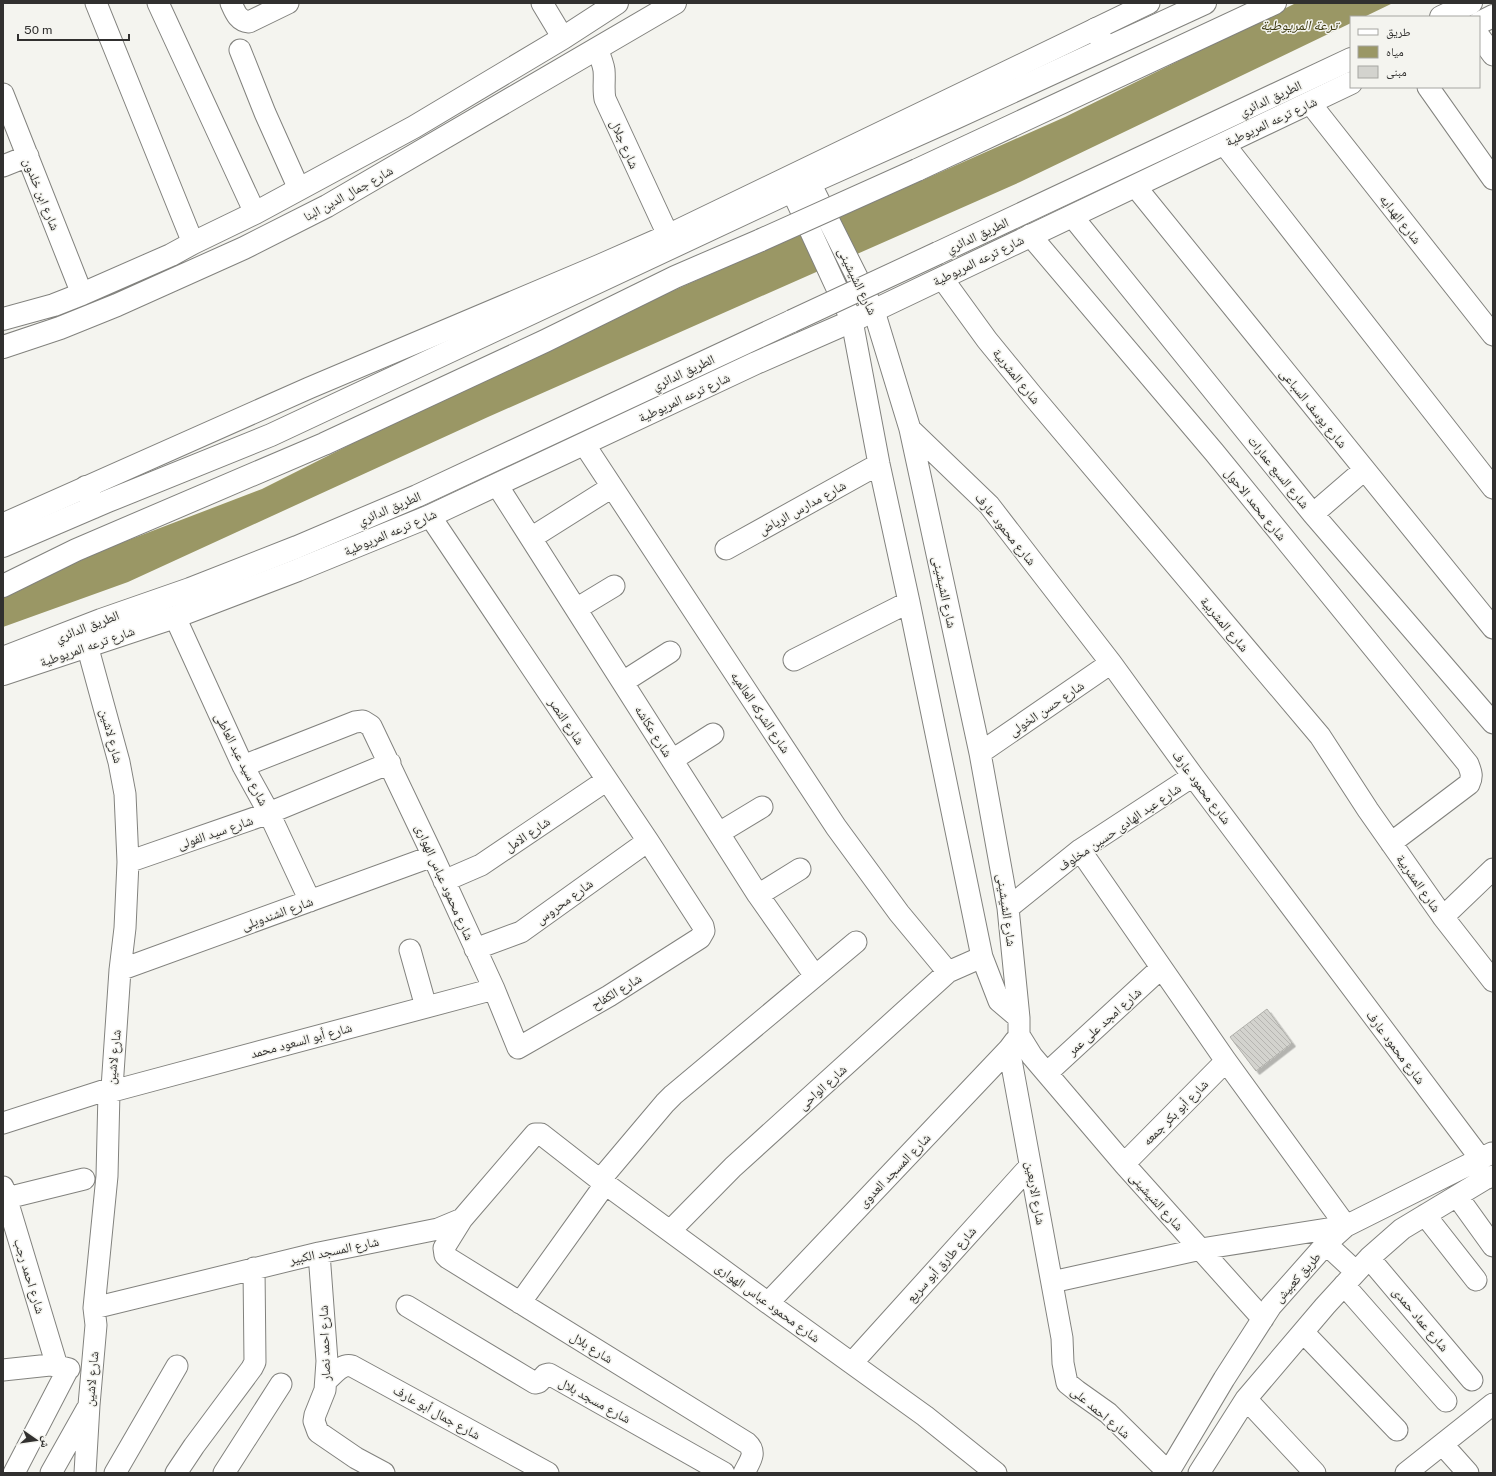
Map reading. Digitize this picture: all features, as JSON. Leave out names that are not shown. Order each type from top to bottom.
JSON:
[{"type":"main road","name":"شارع جمال الدين البنا","points":[[3,347],[96,314],[244,248],[326,206],[675,3]]},
{"type":"main road","points":[[3,546],[90,497],[271,435],[803,191],[955,118],[1205,3]]},
{"type":"main road","points":[[3,586],[76,550],[324,444],[538,344],[675,277],[917,170],[1275,3]]},
{"type":"main road","points":[[1443,16],[1471,3]]},
{"type":"main road","name":"شارع جمال الدين البنا","points":[[3,319],[54,305],[82,294],[171,255],[255,213],[414,126],[562,38],[608,5]]},
{"type":"main road","points":[[1480,22],[1493,16]]},
{"type":"main road","points":[[1096,29],[1105,48]]},
{"type":"main road","name":"الطريق الدائري","points":[[3,658],[290,550],[417,496],[1350,59]]},
{"type":"main road","name":"شارع ترعه المريوطية","points":[[3,674],[174,617],[298,570],[430,516],[756,363],[849,315],[942,278],[1350,83]]},
{"type":"street","points":[[96,3],[193,243]]},
{"type":"street","points":[[158,3],[255,213]]},
{"type":"street","points":[[230,3],[238,17],[242,21],[249,22],[288,3]]},
{"type":"street","points":[[542,3],[562,38]]},
{"type":"street","points":[[3,524],[90,497],[309,388],[668,235],[1149,3]]},
{"type":"street","points":[[1480,37],[1493,55]]},
{"type":"street","name":"شارع جلال","points":[[597,49],[604,70],[603,89],[605,99],[668,235]]},
{"type":"street","points":[[240,50],[299,189]]},
{"type":"street","points":[[1429,88],[1493,179]]},
{"type":"street","name":"شارع ابن خلدون","points":[[3,94],[82,294]]},
{"type":"street","name":"شارع الهدايه","points":[[1310,103],[1493,336]]},
{"type":"street","points":[[1224,144],[1493,488]]},
{"type":"street","points":[[3,166],[28,156]]},
{"type":"street","name":"شارع يوسف السباعى","points":[[1135,186],[1493,628]]},
{"type":"street","name":"شارع الشيشينى","points":[[803,191],[871,305],[910,430],[980,753],[1008,908],[1016,1034]]},
{"type":"street","name":"شارع الشيشينى","points":[[803,191],[849,315],[858,352],[879,464],[982,957],[999,1001],[1016,1034],[1032,1056],[1124,1164],[1263,1320]]},
{"type":"street","name":"شارع السبع عمارات","points":[[1072,216],[1313,514],[1493,722]]},
{"type":"street","name":"شارع محمد الاحول","points":[[1030,235],[1214,452],[1468,764],[1472,778],[1465,788],[1391,843]]},
{"type":"street","name":"شارع المشربية","points":[[942,278],[987,340],[1032,395],[1320,736],[1368,810],[1443,917],[1493,980]]},
{"type":"street","points":[[858,352],[883,342]]},
{"type":"street","name":"شارع محمود عارف","points":[[910,430],[989,505],[1111,663],[1193,776],[1487,1155]]},
{"type":"street","name":"شارع الشركه العالميه","points":[[584,444],[836,827],[899,913],[948,972]]},
{"type":"street","name":"شارع مدارس الرياض","points":[[726,549],[879,464]]},
{"type":"street","points":[[1313,514],[1364,470]]},
{"type":"street","name":"شارع عكاشه","points":[[497,484],[758,895],[815,976]]},
{"type":"street","points":[[531,538],[612,487]]},
{"type":"street","name":"شارع النصر","points":[[430,516],[648,841],[703,926]]},
{"type":"street","points":[[576,609],[614,586]]},
{"type":"street","points":[[794,660],[909,602]]},
{"type":"street","name":"شارع سيد عبد العاطى","points":[[174,617],[243,766],[269,813],[310,901]]},
{"type":"street","name":"شارع لاشين","points":[[85,1473],[96,1325],[94,1308],[107,1176],[111,1090],[120,970],[125,928],[128,862],[125,794],[119,762],[87,645]]},
{"type":"street","points":[[623,682],[670,652]]},
{"type":"street","name":"شارع حسن الخولى","points":[[980,753],[1111,663]]},
{"type":"street","name":"شارع محمود عباس الهوارى","points":[[243,766],[355,722],[364,721],[371,726],[390,763],[494,989],[518,1048]]},
{"type":"street","points":[[672,760],[713,734]]},
{"type":"street","name":"شارع سيد الفولى","points":[[128,862],[269,813],[390,763]]},
{"type":"street","name":"شارع عبد الهادى حسين مخلوف","points":[[1008,908],[1080,850],[1193,776]]},
{"type":"street","name":"شارع الامل","points":[[444,881],[476,868],[607,780]]},
{"type":"street","points":[[719,834],[762,806]]},
{"type":"street","name":"شارع محروس","points":[[475,949],[521,932],[648,841]]},
{"type":"street","points":[[1052,1282],[1201,1249],[1346,1226],[1226,1061],[1080,850]]},
{"type":"street","name":"شارع الشندويلى","points":[[120,970],[433,856]]},
{"type":"street","points":[[758,895],[800,869]]},
{"type":"street","points":[[1443,917],[1493,869]]},
{"type":"street","name":"شارع الكفاح","points":[[518,1048],[609,996],[696,941],[704,931],[703,926]]},
{"type":"street","points":[[520,1302],[603,1182],[669,1099],[856,942]]},
{"type":"street","points":[[410,950],[426,1007]]},
{"type":"street","name":"شارع الواحى","points":[[670,1231],[733,1167],[948,972],[982,957]]},
{"type":"street","name":"شارع امجد على عمر","points":[[1047,1073],[1161,968]]},
{"type":"street","name":"شارع أبو السعود محمد","points":[[3,1123],[111,1090],[494,989]]},
{"type":"street","name":"شارع الاربعين","points":[[1016,1034],[1030,1166],[1062,1338]]},
{"type":"street","name":"شارع المسجد العدوى","points":[[768,1303],[1016,1034]]},
{"type":"street","name":"شارع أبو بكر جمعه","points":[[1124,1164],[1226,1061]]},
{"type":"street","name":"شارع محمود عباس الهوارى","points":[[538,1133],[542,1134],[603,1182],[925,1416],[996,1473]]},
{"type":"street","name":"شارع المسجد الكبير","points":[[94,1308],[319,1253],[438,1229],[462,1219],[535,1134],[538,1133]]},
{"type":"street","name":"طريق كعبيش","points":[[1168,1473],[1224,1379],[1271,1306],[1326,1244],[1346,1226],[1487,1155]]},
{"type":"street","name":"شارع طارق أبو سريع","points":[[852,1363],[1030,1166]]},
{"type":"street","points":[[1200,1472],[1246,1399],[1356,1272],[1402,1229],[1485,1179],[1493,1176]]},
{"type":"street","points":[[5,1193],[84,1179]]},
{"type":"street","name":"شارع احمد رجب","points":[[5,1193],[63,1367]]},
{"type":"street","points":[[1456,1196],[1493,1246]]},
{"type":"street","points":[[1426,1215],[1476,1280]]},
{"type":"street","name":"شارع بلال","points":[[462,1219],[445,1244],[445,1255],[747,1443],[753,1451],[753,1456],[744,1473]]},
{"type":"street","points":[[1326,1244],[1356,1272],[1446,1401]]},
{"type":"street","name":"شارع احمد نصار","points":[[319,1253],[326,1341],[327,1380],[322,1400],[315,1415],[315,1427],[318,1432],[352,1466]]},
{"type":"street","points":[[176,1473],[255,1362],[254,1268]]},
{"type":"street","name":"شارع عماد حمدى","points":[[1356,1272],[1472,1380]]},
{"type":"street","name":"شارع مسجد بلال","points":[[407,1306],[535,1383],[539,1382],[545,1375],[549,1374],[724,1473]]},
{"type":"street","points":[[1303,1332],[1397,1430]]},
{"type":"street","name":"شارع احمد على","points":[[1062,1338],[1063,1363],[1067,1383],[1077,1392],[1108,1413],[1168,1473]]},
{"type":"street","name":"شارع جمال أبو عارف","points":[[327,1380],[342,1367],[346,1365],[352,1366],[548,1473]]},
{"type":"street","points":[[115,1473],[177,1366]]},
{"type":"street","points":[[14,1473],[63,1367]]},
{"type":"street","points":[[3,1370],[63,1367],[92,1374]]},
{"type":"street","points":[[224,1473],[281,1384]]},
{"type":"street","points":[[1246,1399],[1315,1473]]},
{"type":"street","points":[[1406,1473],[1493,1404]]},
{"type":"street","points":[[51,1473],[89,1405]]},
{"type":"street","points":[[1443,1445],[1468,1473]]},
{"type":"street","points":[[352,1466],[384,1473]]},
{"type":"water","name":"ترعة المريوطية","points":[[1296,3],[1393,3],[1366,16],[1350,16],[1350,23],[1020,182],[488,417],[128,582],[3,627],[3,588],[262,489],[399,420],[652,300],[1065,117]]},
{"type":"building","points":[[1267,1009],[1292,1043],[1256,1071],[1230,1037]]}]
